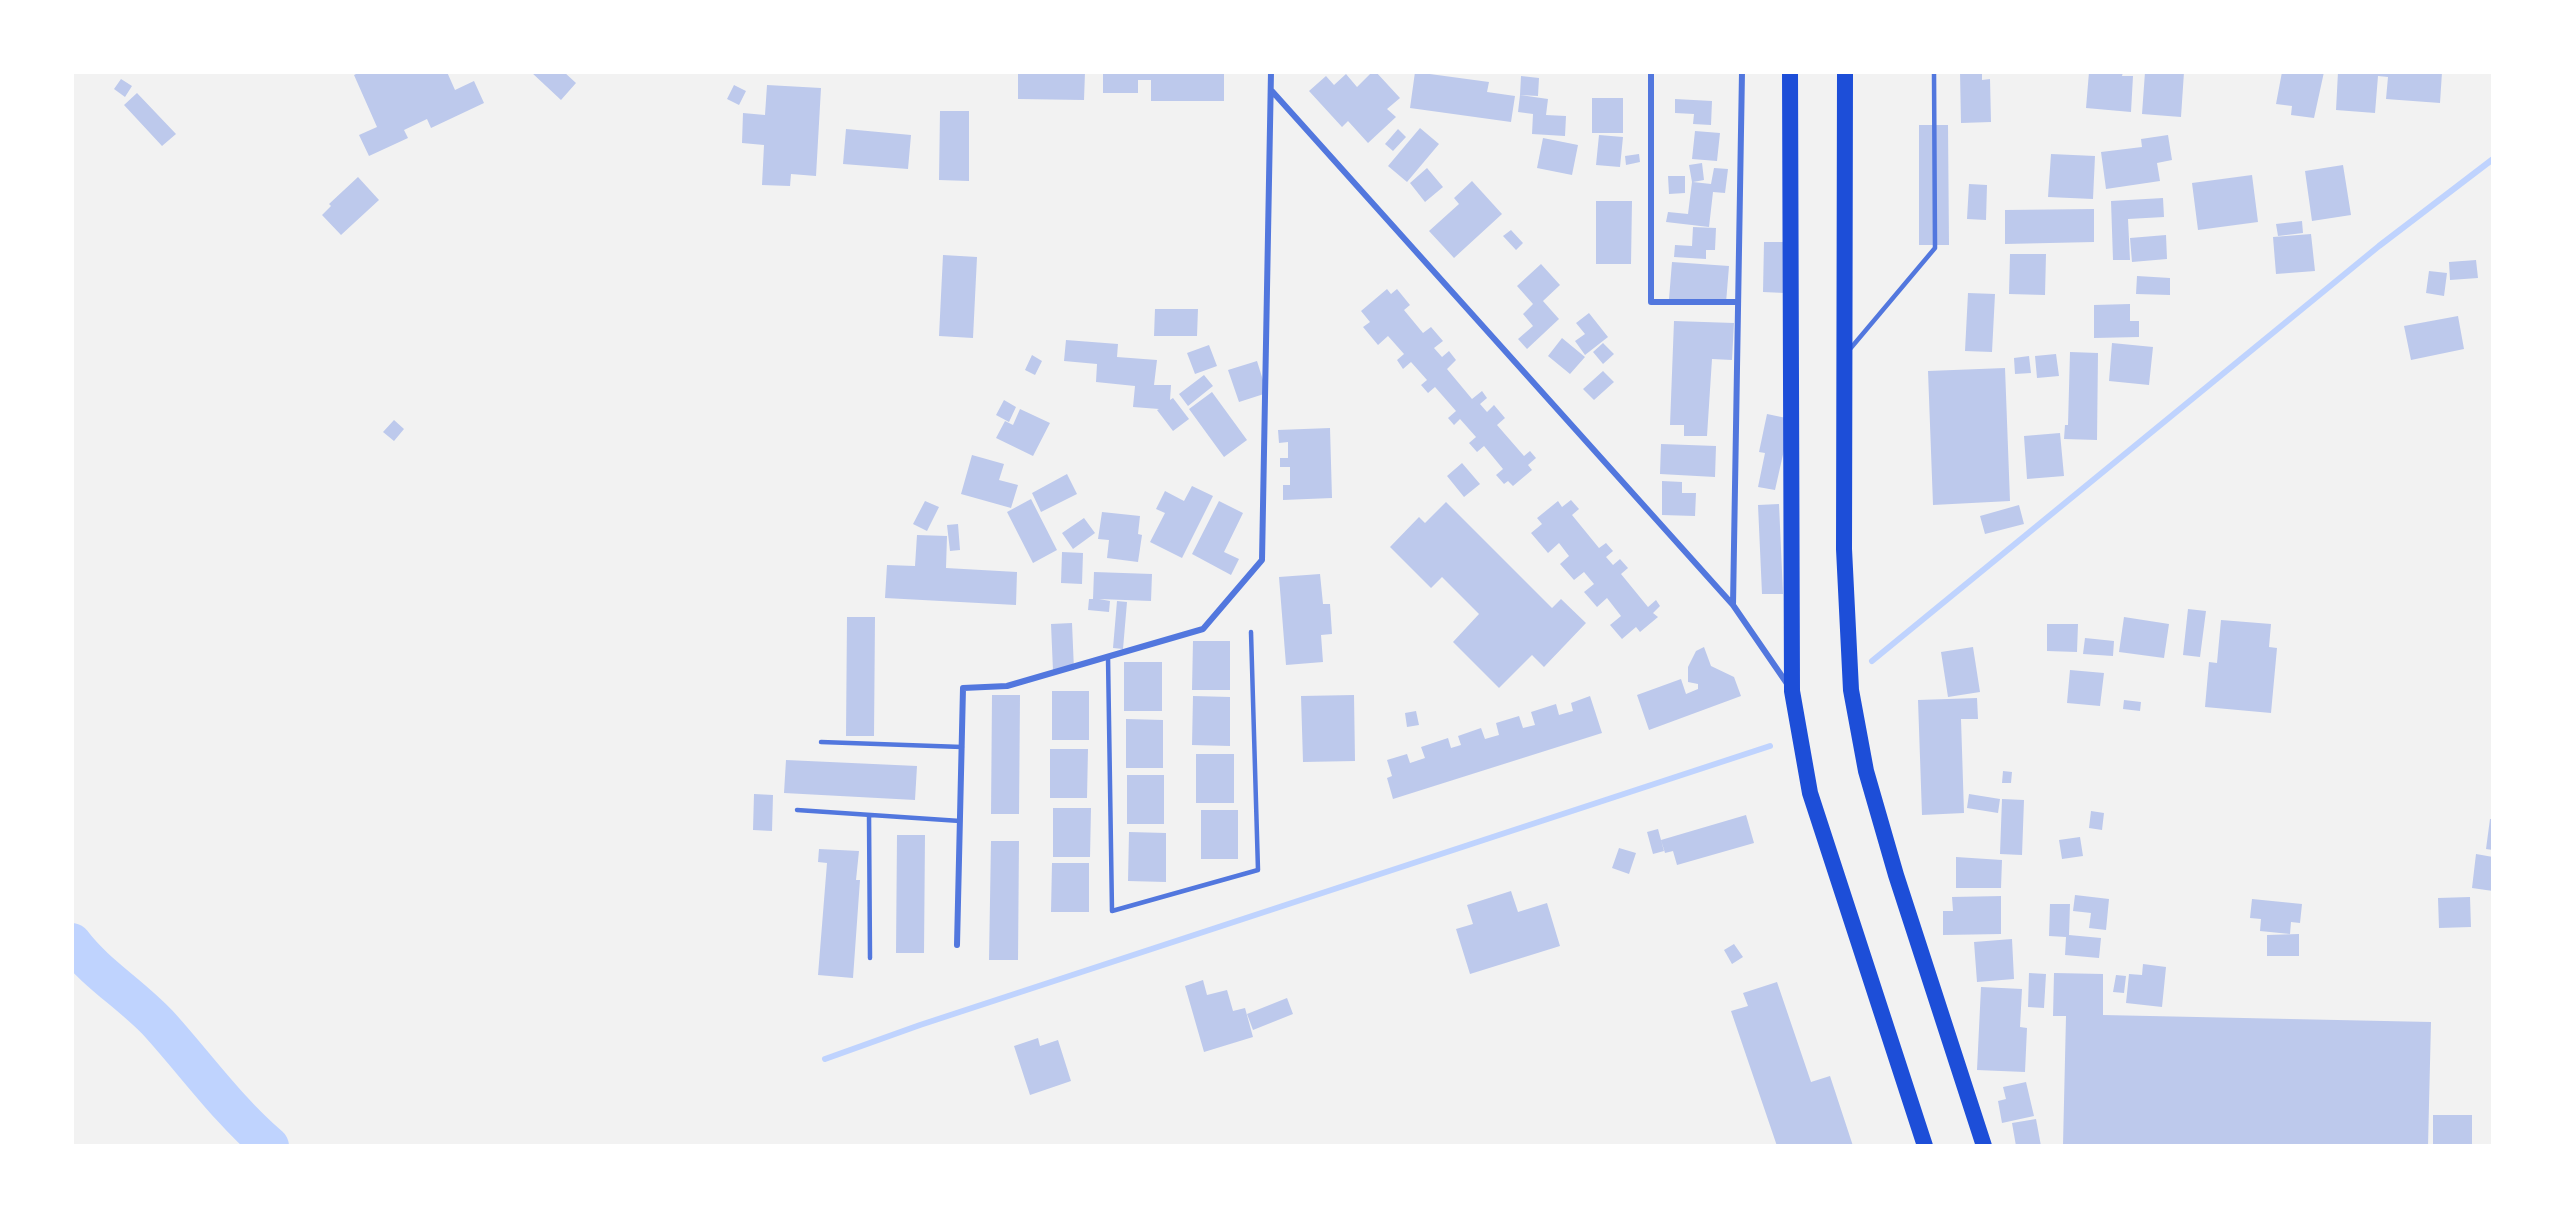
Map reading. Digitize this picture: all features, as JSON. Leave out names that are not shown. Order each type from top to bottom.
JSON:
[{"type":"highway","points":[[1790,72],[1792,691],[1810,793],[1925,1146]]},
{"type":"highway","points":[[1845,72],[1844,549],[1851,690],[1866,771],[1896,875],[1984,1146]]},
{"type":"street","points":[[957,945],[963,688],[1007,686],[1203,629],[1262,560],[1271,72]]},
{"type":"street","points":[[1651,72],[1651,302],[1738,302]]},
{"type":"street","points":[[1734,605],[1742,72]]},
{"type":"street","points":[[1271,90],[1734,605],[1792,691]]},
{"type":"lane","points":[[1844,355],[1935,248],[1934,72]]},
{"type":"lane","points":[[1108,657],[1112,911],[1258,870],[1251,632]]},
{"type":"lane","points":[[821,742],[962,747]]},
{"type":"lane","points":[[797,810],[960,821]]},
{"type":"lane","points":[[869,815],[870,958]]},
{"type":"building","points":[[360,72],[447,72],[455,90],[474,81],[484,103],[431,128],[427,119],[404,130],[408,138],[369,156],[359,135],[377,127],[354,75]]},
{"type":"building","points":[[531,72],[564,72],[576,83],[561,100]]},
{"type":"building","points":[[1018,72],[1085,72],[1084,100],[1018,99]]},
{"type":"building","points":[[1103,72],[1224,72],[1224,101],[1151,101],[1151,80],[1138,80],[1138,93],[1103,93]]},
{"type":"building","points":[[1372,72],[1376,72],[1400,98],[1387,109],[1396,117],[1368,143],[1348,121],[1342,127],[1309,91],[1326,76],[1334,85],[1346,74],[1357,87]]},
{"type":"building","points":[[1415,72],[1489,82],[1487,92],[1515,96],[1511,122],[1410,108]]},
{"type":"building","points":[[1960,72],[1982,72],[1982,80],[1990,79],[1991,122],[1961,123]]},
{"type":"building","points":[[2089,72],[2123,72],[2122,76],[2133,76],[2131,112],[2086,108]]},
{"type":"building","points":[[2145,72],[2184,72],[2181,117],[2142,114]]},
{"type":"building","points":[[2282,72],[2324,72],[2314,118],[2291,115],[2292,106],[2276,104]]},
{"type":"building","points":[[2338,72],[2442,72],[2440,103],[2386,99],[2388,77],[2378,76],[2375,113],[2336,110]]},
{"type":"building","points":[[1521,76],[1539,78],[1538,96],[1520,95]]},
{"type":"building","points":[[121,79],[132,86],[125,97],[114,89]]},
{"type":"building","points":[[734,85],[746,91],[739,105],[727,99]]},
{"type":"building","points":[[767,85],[821,88],[816,176],[791,174],[790,186],[762,185],[764,145],[742,143],[743,113],[765,115]]},
{"type":"building","points":[[137,93],[176,134],[162,146],[124,105]]},
{"type":"building","points":[[1520,95],[1548,99],[1546,115],[1566,116],[1565,136],[1532,134],[1533,114],[1518,112]]},
{"type":"building","points":[[1592,98],[1623,98],[1623,133],[1592,133]]},
{"type":"building","points":[[1675,99],[1712,101],[1711,125],[1693,124],[1694,114],[1675,113]]},
{"type":"building","points":[[940,111],[969,111],[969,181],[939,180]]},
{"type":"building","points":[[1919,125],[1948,125],[1949,245],[1919,245]]},
{"type":"building","points":[[1420,128],[1439,144],[1407,182],[1388,166]]},
{"type":"building","points":[[846,129],[911,135],[908,169],[843,164]]},
{"type":"building","points":[[1398,129],[1406,137],[1393,151],[1385,144]]},
{"type":"building","points":[[1695,131],[1720,133],[1717,161],[1692,159]]},
{"type":"building","points":[[1599,135],[1623,137],[1620,167],[1596,165]]},
{"type":"building","points":[[2168,135],[2172,160],[2157,163],[2160,181],[2106,189],[2101,152],[2142,147],[2141,139]]},
{"type":"building","points":[[1543,138],[1578,145],[1572,175],[1537,168]]},
{"type":"building","points":[[1639,154],[1640,162],[1626,165],[1625,156]]},
{"type":"building","points":[[2051,154],[2095,156],[2093,199],[2048,197]]},
{"type":"building","points":[[1702,163],[1704,180],[1693,182],[1711,184],[1714,168],[1728,169],[1725,193],[1713,192],[1709,227],[1666,222],[1668,212],[1688,214],[1692,182],[1689,165]]},
{"type":"building","points":[[2343,165],[2351,215],[2312,221],[2305,171]]},
{"type":"building","points":[[1427,168],[1443,187],[1425,202],[1410,183]]},
{"type":"building","points":[[2252,175],[2258,222],[2198,230],[2192,183]]},
{"type":"building","points":[[1668,176],[1685,176],[1685,193],[1669,194]]},
{"type":"building","points":[[358,177],[379,200],[341,235],[322,215],[331,206],[329,204]]},
{"type":"building","points":[[1472,181],[1502,214],[1454,258],[1429,231],[1459,204],[1454,198]]},
{"type":"building","points":[[1969,184],[1987,185],[1986,220],[1967,219]]},
{"type":"building","points":[[2163,198],[2164,217],[2128,219],[2130,260],[2113,260],[2111,201]]},
{"type":"building","points":[[1596,201],[1632,201],[1631,264],[1596,264]]},
{"type":"building","points":[[2094,209],[2094,242],[2005,244],[2005,210]]},
{"type":"building","points":[[2302,221],[2303,233],[2278,236],[2276,224]]},
{"type":"building","points":[[1693,227],[1716,228],[1715,250],[1706,250],[1706,259],[1674,257],[1675,245],[1692,246]]},
{"type":"building","points":[[1511,230],[1523,243],[1516,250],[1503,236]]},
{"type":"building","points":[[2311,234],[2315,271],[2276,274],[2273,237]]},
{"type":"building","points":[[2166,235],[2167,259],[2132,262],[2130,238]]},
{"type":"building","points":[[1764,242],[1786,242],[1785,293],[1763,292]]},
{"type":"building","points":[[2010,254],[2046,254],[2045,295],[2009,294]]},
{"type":"building","points":[[943,255],[977,257],[973,338],[939,336]]},
{"type":"building","points":[[2476,260],[2478,278],[2450,280],[2449,262]]},
{"type":"building","points":[[1672,262],[1729,266],[1726,303],[1669,299]]},
{"type":"building","points":[[1541,264],[1560,285],[1543,301],[1559,319],[1527,349],[1518,339],[1533,326],[1523,314],[1533,304],[1517,286]]},
{"type":"building","points":[[2429,271],[2447,273],[2444,296],[2426,293]]},
{"type":"building","points":[[2137,276],[2170,278],[2170,295],[2136,294]]},
{"type":"building","points":[[1387,289],[1391,294],[1397,289],[1410,305],[1404,310],[1423,333],[1431,327],[1443,341],[1434,348],[1442,357],[1449,351],[1456,360],[1447,369],[1472,399],[1482,391],[1487,398],[1480,404],[1487,412],[1494,405],[1505,418],[1497,425],[1524,456],[1530,451],[1536,458],[1528,465],[1532,470],[1513,486],[1508,481],[1504,484],[1496,475],[1503,469],[1484,446],[1477,452],[1469,443],[1476,437],[1460,419],[1454,425],[1448,418],[1456,411],[1435,387],[1428,393],[1421,385],[1427,380],[1411,362],[1403,369],[1397,360],[1404,354],[1388,336],[1378,345],[1363,327],[1370,322],[1361,311]]},
{"type":"building","points":[[1968,293],[1995,294],[1992,352],[1965,351]]},
{"type":"building","points":[[2130,304],[2130,321],[2139,321],[2139,337],[2094,338],[2094,305]]},
{"type":"building","points":[[1155,309],[1198,309],[1197,336],[1154,336]]},
{"type":"building","points":[[1589,313],[1608,337],[1585,355],[1575,341],[1585,334],[1576,323]]},
{"type":"building","points":[[2458,316],[2464,349],[2411,360],[2404,326]]},
{"type":"building","points":[[1674,321],[1734,323],[1732,360],[1712,359],[1707,436],[1684,436],[1684,425],[1670,425]]},
{"type":"building","points":[[1562,338],[1585,357],[1570,374],[1548,356]]},
{"type":"building","points":[[1066,340],[1118,344],[1117,357],[1157,360],[1154,385],[1171,385],[1170,400],[1173,398],[1189,419],[1173,431],[1157,410],[1159,409],[1133,407],[1135,386],[1096,382],[1097,364],[1064,361]]},
{"type":"building","points":[[1603,343],[1614,354],[1603,364],[1593,352]]},
{"type":"building","points":[[2112,343],[2153,347],[2149,385],[2109,381]]},
{"type":"building","points":[[1209,345],[1217,366],[1195,374],[1187,353]]},
{"type":"building","points":[[2070,352],[2098,353],[2097,440],[2064,439],[2065,425],[2068,425]]},
{"type":"building","points":[[2056,354],[2059,376],[2037,378],[2035,356]]},
{"type":"building","points":[[1032,355],[1042,361],[1035,375],[1025,370]]},
{"type":"building","points":[[2029,356],[2031,373],[2015,374],[2014,358]]},
{"type":"building","points":[[1257,361],[1267,393],[1239,402],[1228,370]]},
{"type":"building","points":[[2005,368],[2010,501],[1933,505],[1928,371]]},
{"type":"building","points":[[1603,371],[1614,382],[1594,400],[1583,389]]},
{"type":"building","points":[[1204,375],[1213,386],[1188,406],[1179,394]]},
{"type":"building","points":[[1212,392],[1247,440],[1224,457],[1189,409]]},
{"type":"building","points":[[1004,400],[1016,407],[1009,422],[996,415]]},
{"type":"building","points":[[1020,409],[1050,423],[1033,456],[996,438],[1005,421],[1013,425]]},
{"type":"building","points":[[1767,414],[1791,419],[1775,490],[1758,487],[1765,453],[1759,452]]},
{"type":"building","points":[[394,420],[404,429],[394,441],[383,432]]},
{"type":"building","points":[[1330,428],[1332,498],[1283,500],[1283,485],[1290,485],[1290,467],[1280,467],[1280,458],[1288,458],[1288,442],[1279,443],[1278,430]]},
{"type":"building","points":[[2060,433],[2064,476],[2027,479],[2024,436]]},
{"type":"building","points":[[1661,444],[1716,446],[1715,477],[1660,474]]},
{"type":"building","points":[[972,455],[1004,464],[999,480],[1018,485],[1011,508],[961,494]]},
{"type":"building","points":[[1462,463],[1480,484],[1464,497],[1447,476]]},
{"type":"building","points":[[1067,474],[1077,494],[1041,512],[1032,493]]},
{"type":"building","points":[[1662,481],[1682,482],[1682,493],[1696,493],[1695,516],[1662,515]]},
{"type":"building","points":[[1192,486],[1213,496],[1182,558],[1150,542],[1165,513],[1156,509],[1165,491],[1184,501]]},
{"type":"building","points":[[1031,499],[1057,550],[1033,563],[1007,512]]},
{"type":"building","points":[[1571,500],[1579,509],[1572,515],[1599,548],[1606,543],[1613,551],[1606,557],[1613,565],[1620,559],[1628,568],[1621,574],[1648,607],[1656,600],[1660,606],[1653,613],[1658,617],[1640,632],[1636,627],[1622,639],[1610,625],[1621,616],[1607,598],[1597,607],[1584,592],[1594,584],[1584,572],[1574,580],[1560,564],[1569,556],[1559,543],[1548,553],[1531,533],[1542,524],[1537,518],[1558,501],[1562,507]]},
{"type":"building","points":[[925,501],[939,507],[927,531],[913,524]]},
{"type":"building","points":[[1219,501],[1243,513],[1224,552],[1239,559],[1231,575],[1192,554]]},
{"type":"building","points":[[1446,502],[1552,608],[1561,599],[1586,623],[1544,667],[1532,655],[1499,688],[1453,642],[1479,614],[1442,577],[1431,588],[1390,547],[1419,517],[1425,523]]},
{"type":"building","points":[[1779,504],[1783,594],[1762,594],[1758,505]]},
{"type":"building","points":[[2019,505],[2024,524],[1985,534],[1980,516]]},
{"type":"building","points":[[1102,512],[1140,516],[1138,534],[1142,535],[1138,562],[1107,558],[1109,540],[1098,539]]},
{"type":"building","points":[[1084,518],[1095,533],[1073,549],[1062,533]]},
{"type":"building","points":[[958,524],[960,550],[950,551],[947,525]]},
{"type":"building","points":[[917,535],[947,536],[946,568],[1017,572],[1016,605],[885,598],[887,565],[915,566]]},
{"type":"building","points":[[1062,552],[1083,553],[1082,584],[1061,583]]},
{"type":"building","points":[[1094,572],[1152,574],[1151,601],[1099,599],[1110,601],[1109,612],[1088,610],[1089,599],[1093,599]]},
{"type":"building","points":[[1320,574],[1323,604],[1330,604],[1332,634],[1321,635],[1323,662],[1286,665],[1279,577]]},
{"type":"building","points":[[1117,601],[1127,602],[1123,649],[1113,648]]},
{"type":"building","points":[[2188,609],[2206,611],[2200,657],[2183,655]]},
{"type":"building","points":[[847,617],[875,617],[874,736],[846,736]]},
{"type":"building","points":[[2124,617],[2169,624],[2164,658],[2119,652]]},
{"type":"building","points":[[2221,620],[2271,624],[2269,647],[2277,648],[2271,713],[2205,707],[2209,662],[2217,663]]},
{"type":"building","points":[[1072,623],[1074,670],[1053,671],[1051,624]]},
{"type":"building","points":[[2047,624],[2078,624],[2077,652],[2047,651]]},
{"type":"building","points":[[2085,638],[2114,641],[2113,656],[2083,654]]},
{"type":"building","points":[[1193,641],[1230,641],[1230,690],[1192,690]]},
{"type":"building","points":[[1704,647],[1711,666],[1734,677],[1741,696],[1649,730],[1637,695],[1681,679],[1686,694],[1698,689],[1698,684],[1688,682],[1688,667],[1696,651]]},
{"type":"building","points":[[1973,647],[1980,692],[1948,697],[1941,652]]},
{"type":"building","points":[[1124,662],[1162,662],[1162,711],[1124,711]]},
{"type":"building","points":[[2070,670],[2104,673],[2100,706],[2067,703]]},
{"type":"building","points":[[1052,691],[1089,691],[1089,740],[1052,740]]},
{"type":"building","points":[[992,695],[1020,695],[1019,814],[991,814]]},
{"type":"building","points":[[1354,695],[1355,761],[1303,762],[1301,696]]},
{"type":"building","points":[[1193,696],[1230,697],[1230,746],[1192,745]]},
{"type":"building","points":[[1590,696],[1602,733],[1393,799],[1387,778],[1392,776],[1387,760],[1407,754],[1410,763],[1425,758],[1421,747],[1448,738],[1451,748],[1461,745],[1458,736],[1481,728],[1485,739],[1499,735],[1496,723],[1519,716],[1523,728],[1535,725],[1531,712],[1556,704],[1559,715],[1573,711],[1571,703]]},
{"type":"building","points":[[1977,698],[1978,719],[1961,719],[1964,813],[1922,815],[1918,700]]},
{"type":"building","points":[[2124,700],[2141,702],[2140,711],[2123,709]]},
{"type":"building","points":[[1416,711],[1419,725],[1407,727],[1405,713]]},
{"type":"building","points":[[1126,719],[1163,720],[1163,768],[1126,768]]},
{"type":"building","points":[[1050,749],[1088,749],[1087,798],[1050,798]]},
{"type":"building","points":[[1196,754],[1234,754],[1234,803],[1196,803]]},
{"type":"building","points":[[786,760],[917,766],[915,800],[784,793]]},
{"type":"building","points":[[2003,771],[2012,772],[2011,783],[2002,783]]},
{"type":"building","points":[[1127,775],[1164,775],[1164,824],[1127,824]]},
{"type":"building","points":[[754,794],[773,795],[772,831],[753,830]]},
{"type":"building","points":[[1969,794],[2000,799],[1998,813],[1967,808]]},
{"type":"building","points":[[2002,799],[2024,800],[2022,855],[2000,854]]},
{"type":"building","points":[[1053,808],[1091,808],[1090,857],[1053,857]]},
{"type":"building","points":[[1201,810],[1238,810],[1238,859],[1201,859]]},
{"type":"building","points":[[2091,811],[2104,813],[2102,830],[2089,828]]},
{"type":"building","points":[[1746,815],[1754,843],[1677,865],[1673,851],[1665,853],[1661,840]]},
{"type":"building","points":[[2490,819],[2493,819],[2493,850],[2486,849]]},
{"type":"building","points":[[1658,829],[1664,851],[1653,854],[1647,832]]},
{"type":"building","points":[[1129,832],[1166,833],[1166,882],[1128,881]]},
{"type":"building","points":[[897,835],[925,835],[924,953],[896,953]]},
{"type":"building","points":[[2080,837],[2083,856],[2062,859],[2059,840]]},
{"type":"building","points":[[991,841],[1019,841],[1018,960],[989,960]]},
{"type":"building","points":[[1619,848],[1636,853],[1629,874],[1612,868]]},
{"type":"building","points":[[819,849],[859,851],[856,880],[860,880],[853,978],[818,975],[827,863],[818,862]]},
{"type":"building","points":[[2476,854],[2493,857],[2493,891],[2472,888]]},
{"type":"building","points":[[1956,857],[2002,860],[2001,888],[1956,888]]},
{"type":"building","points":[[1052,863],[1089,863],[1089,912],[1051,912]]},
{"type":"building","points":[[1511,891],[1518,912],[1547,903],[1560,946],[1470,974],[1456,929],[1473,924],[1467,905]]},
{"type":"building","points":[[2075,895],[2109,899],[2106,930],[2089,928],[2091,913],[2073,911]]},
{"type":"building","points":[[2001,896],[2001,934],[1943,935],[1943,911],[1953,911],[1952,897]]},
{"type":"building","points":[[2470,897],[2471,927],[2439,928],[2438,898]]},
{"type":"building","points":[[2252,899],[2302,904],[2300,923],[2291,922],[2290,934],[2260,931],[2261,919],[2250,918]]},
{"type":"building","points":[[2050,904],[2070,904],[2069,935],[2101,938],[2099,958],[2065,955],[2066,937],[2049,936]]},
{"type":"building","points":[[2299,934],[2299,956],[2267,956],[2267,935]]},
{"type":"building","points":[[2012,939],[2014,979],[1977,982],[1974,942]]},
{"type":"building","points":[[1734,944],[1743,957],[1732,964],[1724,950]]},
{"type":"building","points":[[2143,964],[2166,967],[2162,1007],[2126,1003],[2129,974],[2142,975]]},
{"type":"building","points":[[2029,973],[2046,974],[2044,1008],[2028,1007]]},
{"type":"building","points":[[2054,973],[2103,974],[2103,1015],[2431,1022],[2428,1146],[2063,1145],[2066,1016],[2053,1016]]},
{"type":"building","points":[[2116,975],[2126,976],[2124,993],[2113,992]]},
{"type":"building","points":[[1203,980],[1207,995],[1227,990],[1233,1011],[1245,1008],[1253,1037],[1204,1052],[1185,986]]},
{"type":"building","points":[[1777,982],[1811,1082],[1830,1076],[1853,1146],[1777,1146],[1731,1011],[1748,1006],[1743,993]]},
{"type":"building","points":[[1981,987],[2022,989],[2020,1027],[2027,1028],[2025,1072],[1977,1070]]},
{"type":"building","points":[[1287,998],[1293,1014],[1253,1030],[1247,1014]]},
{"type":"building","points":[[1038,1038],[1040,1046],[1058,1040],[1071,1081],[1030,1095],[1014,1046]]},
{"type":"building","points":[[2026,1082],[2034,1116],[2002,1123],[1998,1101],[2006,1099],[2003,1087]]},
{"type":"building","points":[[2433,1115],[2472,1115],[2472,1146],[2433,1146]]},
{"type":"building","points":[[2036,1119],[2041,1146],[2016,1146],[2012,1123]]},
{"type":"waterway","points":[[1872,661],[2379,246],[2493,159]]},
{"type":"waterway","points":[[825,1059],[920,1025],[1770,746]]},
{"type":"waterway","points":[[72,942],[92,964],[159,1024],[226,1102],[270,1146]]}]
